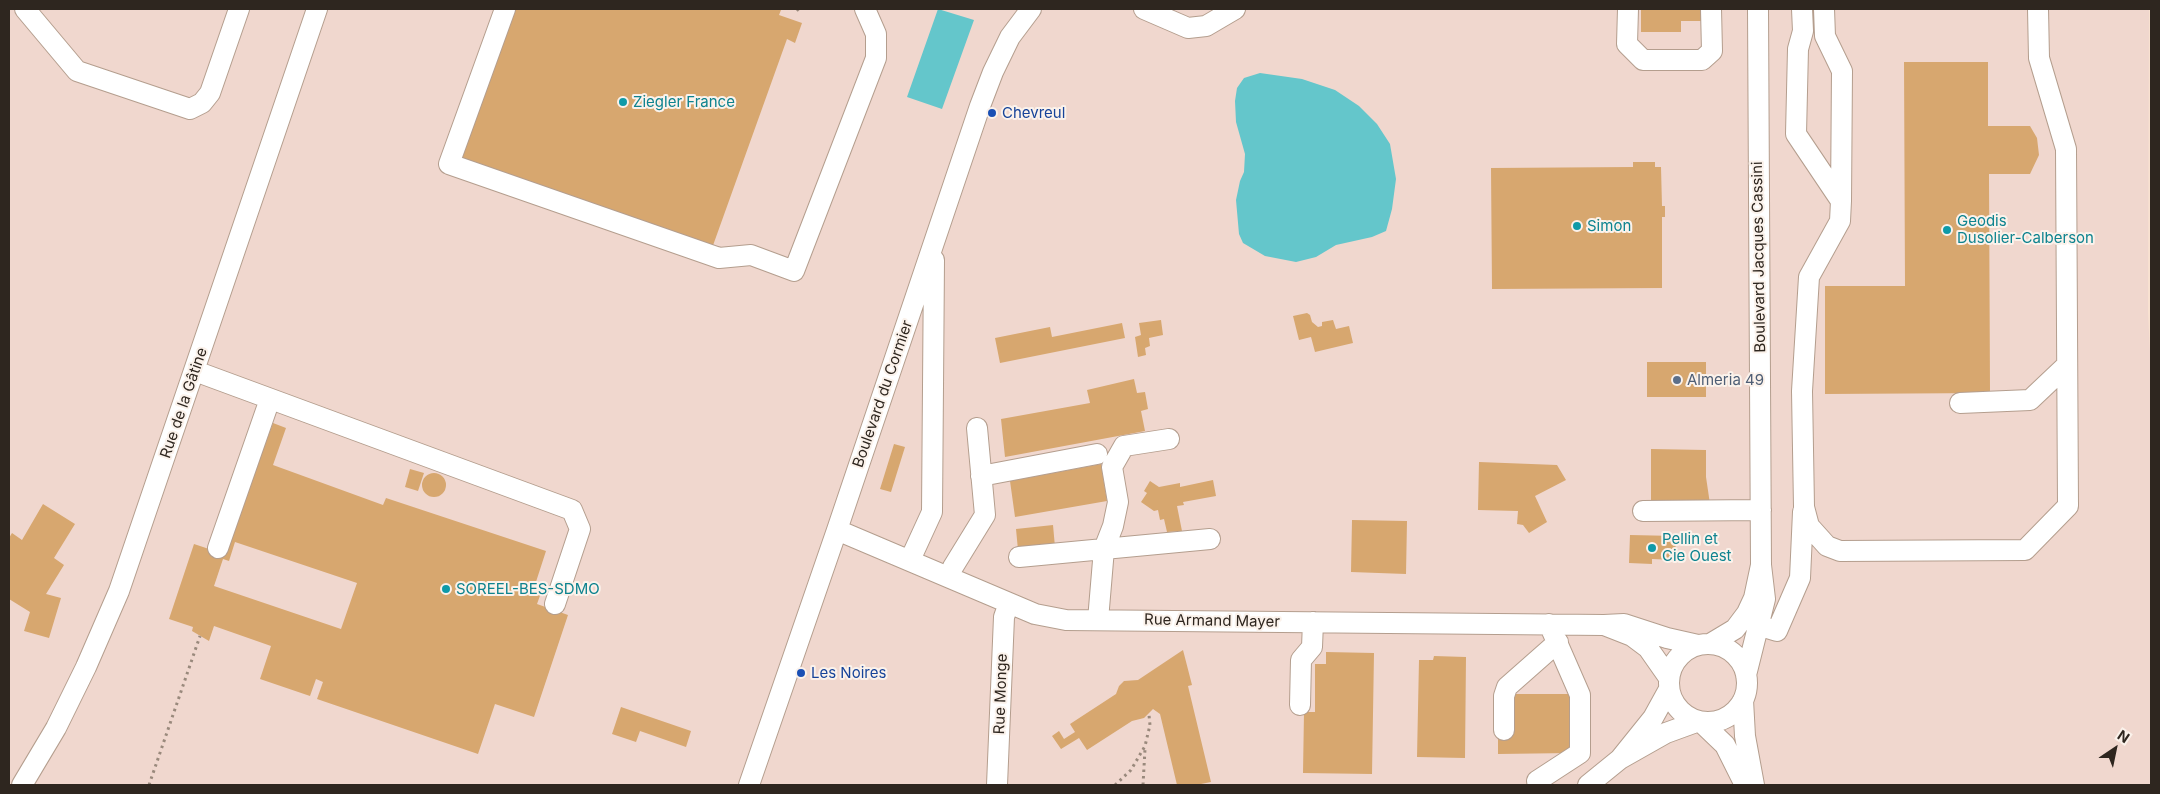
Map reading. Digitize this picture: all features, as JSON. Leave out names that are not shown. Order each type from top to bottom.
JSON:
[{"type":"street","points":[[25,9],[77,71],[190,109],[202,103],[210,94],[239,9]]},
{"type":"street","name":"Rue de la Gâtine","points":[[22,785],[64,711],[86,667],[119,591],[317,9]]},
{"type":"street","points":[[505,9],[450,164],[719,258],[750,255],[794,271],[876,58],[876,34],[865,9]]},
{"type":"street","name":"Boulevard du Cormier","points":[[749,785],[993,72],[1010,37],[1031,9]]},
{"type":"street","points":[[1144,9],[1188,28],[1206,26],[1235,9]]},
{"type":"street","points":[[1628,9],[1627,44],[1643,60],[1702,60],[1712,51],[1711,9]]},
{"type":"street","name":"Boulevard Jacques Cassini","points":[[1746,675],[1765,599],[1761,565],[1758,9]]},
{"type":"street","points":[[1802,9],[1803,31],[1798,49],[1796,134],[1841,211]]},
{"type":"street","points":[[1757,625],[1777,631],[1800,578],[1804,508],[1802,390],[1809,277],[1841,211],[1842,71],[1825,36],[1824,9]]},
{"type":"street","points":[[1804,508],[1809,526],[1827,546],[1840,551],[2025,550],[2068,506],[2066,149],[2039,58],[2038,9]]},
{"type":"street","points":[[910,560],[932,512],[934,241]]},
{"type":"street","points":[[1960,403],[2030,400],[2067,364]]},
{"type":"street","points":[[195,371],[572,510],[580,529],[555,604]]},
{"type":"street","points":[[218,548],[270,399]]},
{"type":"street","points":[[949,577],[953,567],[985,515],[977,428]]},
{"type":"street","points":[[1098,620],[1104,549],[1113,526],[1118,502],[1112,467],[1124,446],[1169,439]]},
{"type":"street","points":[[982,476],[1097,454]]},
{"type":"street","points":[[1643,512],[1761,510]]},
{"type":"street","name":"Rue Armand Mayer","points":[[837,530],[1009,603],[1043,615],[1066,620],[1624,624],[1667,638],[1704,645]]},
{"type":"street","points":[[1019,558],[1210,539]]},
{"type":"street","name":"Boulevard Jacques Cassini","points":[[1704,645],[1735,629],[1747,613],[1754,598],[1761,565]]},
{"type":"street","name":"Rue Monge","points":[[997,785],[1004,617],[1009,603]]},
{"type":"street","points":[[1300,705],[1301,660],[1312,648],[1313,622]]},
{"type":"street","points":[[1537,781],[1580,753],[1580,695],[1549,624]]},
{"type":"street","name":"Rue Armand Mayer","points":[[1604,625],[1632,636],[1648,648],[1669,684]]},
{"type":"street","points":[[1504,730],[1504,696],[1507,687],[1558,642]]},
{"type":"street","points":[[1620,759],[1653,718],[1669,684],[1672,667],[1678,657],[1687,650],[1704,645],[1723,647],[1741,663],[1746,675],[1747,688],[1743,700],[1736,710],[1726,718],[1714,722],[1700,721],[1688,717],[1678,709],[1669,684]]},
{"type":"street","points":[[1743,700],[1745,736],[1754,785]]},
{"type":"street","points":[[1588,785],[1620,759],[1666,733],[1700,721]]},
{"type":"street","points":[[1700,721],[1725,745],[1745,785]]},
{"type":"path","points":[[149,785],[200,636]]},
{"type":"path","points":[[1143,785],[1146,746],[1150,725],[1149,714]]},
{"type":"path","points":[[1116,785],[1131,770],[1146,746]]},
{"type":"shaded area","points":[[9,9],[2149,9],[2148,313],[2151,371],[2151,785],[9,785]]},
{"type":"water","points":[[938,9],[974,20],[942,109],[907,97]]},
{"type":"water","points":[[1260,73],[1302,79],[1335,90],[1359,106],[1377,124],[1390,144],[1396,179],[1392,209],[1386,231],[1372,237],[1336,245],[1316,257],[1296,262],[1265,256],[1243,243],[1239,234],[1236,200],[1244,172],[1245,154],[1236,122],[1235,101],[1237,88],[1244,78]]},
{"type":"building","name":"Ziegler France","points":[[515,9],[779,9],[781,10],[779,15],[802,23],[795,43],[787,39],[711,251],[460,161]]},
{"type":"building","points":[[1641,9],[1701,9],[1701,21],[1681,21],[1681,32],[1641,32]]},
{"type":"building","name":"Geodis Dusolier-Calberson","points":[[1904,62],[1988,62],[1988,126],[2030,126],[2037,138],[2039,155],[2030,174],[1989,174],[1990,393],[1825,394],[1825,286],[1905,286]]},
{"type":"building","name":"Simon","points":[[1633,162],[1655,162],[1655,167],[1661,167],[1662,206],[1665,206],[1665,217],[1662,217],[1662,288],[1492,289],[1491,168],[1633,167]]},
{"type":"building","points":[[1307,313],[1310,315],[1312,322],[1318,327],[1322,326],[1322,322],[1333,320],[1336,329],[1349,326],[1353,343],[1315,352],[1311,337],[1299,340],[1293,316]]},
{"type":"building","points":[[1161,320],[1163,335],[1149,338],[1150,346],[1145,348],[1146,355],[1138,357],[1135,337],[1141,335],[1139,323]]},
{"type":"building","points":[[1122,323],[1125,338],[1000,363],[995,338],[1050,327],[1052,337]]},
{"type":"building","points":[[1647,362],[1706,362],[1706,397],[1647,397]]},
{"type":"building","points":[[1134,379],[1137,393],[1145,392],[1148,409],[1141,411],[1145,431],[1005,457],[1001,419],[1090,403],[1087,390]]},
{"type":"building","name":"SOREEL-BES-SDMO","points":[[273,423],[286,428],[273,465],[383,505],[386,498],[546,551],[534,588],[542,590],[537,604],[568,615],[534,717],[495,704],[478,754],[317,699],[323,682],[316,679],[310,696],[260,679],[271,646],[214,626],[209,641],[192,631],[193,627],[169,619],[194,544],[224,554]],"holes":[[[235,542],[357,583],[341,629],[214,586],[223,559],[229,561]]]},
{"type":"building","points":[[894,444],[905,447],[891,492],[880,489]]},
{"type":"building","points":[[1651,449],[1706,450],[1706,477],[1710,504],[1651,505]]},
{"type":"building","points":[[1479,462],[1557,465],[1566,480],[1535,496],[1547,522],[1529,533],[1523,525],[1517,524],[1518,511],[1478,510]]},
{"type":"building","points":[[1101,464],[1107,501],[1015,517],[1010,481]]},
{"type":"building","points":[[410,469],[424,473],[418,491],[405,487]]},
{"type":"building","points":[[434,473],[442,477],[446,485],[442,493],[434,497],[426,493],[422,485],[426,477]]},
{"type":"building","points":[[1213,480],[1216,496],[1183,502],[1184,505],[1177,506],[1182,531],[1167,532],[1164,519],[1160,520],[1158,510],[1154,511],[1141,502],[1147,493],[1144,491],[1150,481],[1159,487],[1180,483],[1180,487]]},
{"type":"building","points":[[43,504],[75,524],[54,558],[64,565],[46,594],[61,598],[49,638],[24,631],[30,612],[9,599],[9,538],[12,533],[22,540]]},
{"type":"building","points":[[1352,520],[1407,521],[1406,574],[1351,572]]},
{"type":"building","points":[[1053,525],[1055,547],[1018,550],[1016,529]]},
{"type":"building","name":"Pellin et Cie Ouest","points":[[1630,535],[1676,536],[1675,560],[1652,559],[1652,564],[1629,563]]},
{"type":"building","points":[[1183,650],[1192,685],[1188,686],[1211,782],[1196,785],[1177,785],[1160,714],[1153,709],[1144,718],[1132,721],[1087,750],[1079,738],[1061,749],[1052,736],[1059,731],[1064,739],[1075,732],[1070,724],[1116,694],[1119,686],[1124,681],[1138,680]]},
{"type":"building","points":[[1326,652],[1374,653],[1372,774],[1303,773],[1304,712],[1315,712],[1315,664],[1326,664]]},
{"type":"building","points":[[1434,656],[1466,657],[1465,758],[1417,757],[1419,660],[1433,660]]},
{"type":"building","points":[[1510,694],[1570,694],[1571,753],[1498,754],[1498,734]]},
{"type":"building","points":[[621,707],[691,731],[686,747],[640,731],[636,742],[612,734]]},
{"type":"place","name":"Ziegler France","points":[[623,102]]},
{"type":"place","name":"Chevreul","points":[[992,113]]},
{"type":"place","name":"Simon","points":[[1577,226]]},
{"type":"place","name":"Geodis Dusolier-Calberson","points":[[1947,230]]},
{"type":"place","name":"Almeria 49","points":[[1677,380]]},
{"type":"place","name":"Pellin et Cie Ouest","points":[[1652,548]]},
{"type":"place","name":"SOREEL-BES-SDMO","points":[[446,589]]},
{"type":"place","name":"Les Noires","points":[[801,673]]}]
